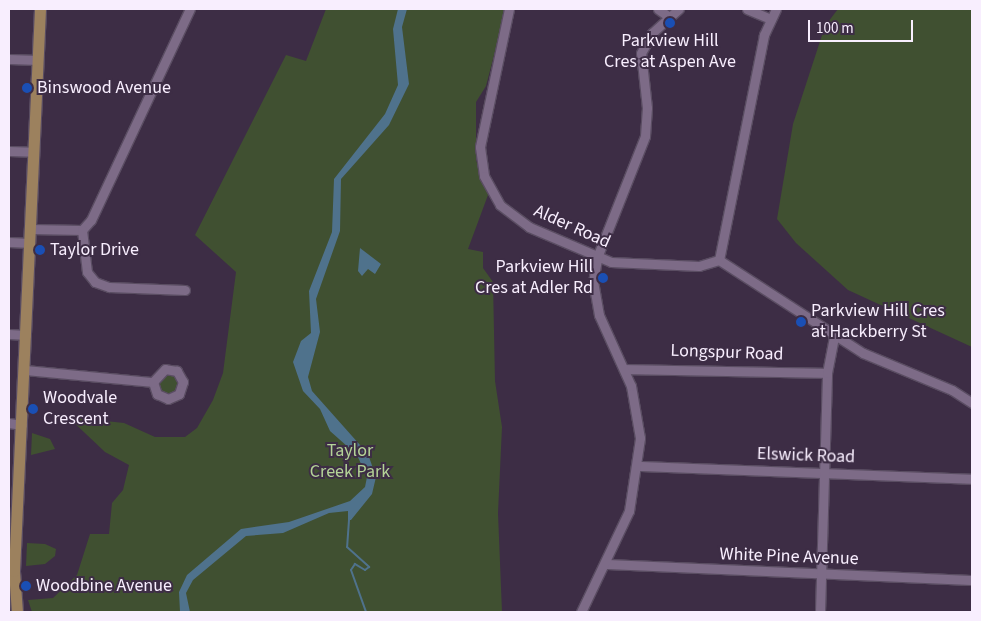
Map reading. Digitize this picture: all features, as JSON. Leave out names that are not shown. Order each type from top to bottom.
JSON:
[{"type":"main road","points":[[17,612],[14,571],[25,370],[40,9]]},
{"type":"street","points":[[185,290],[109,287],[95,282],[87,272],[82,230],[190,9]]},
{"type":"street","name":"Alder Road","points":[[510,9],[481,132],[484,176],[512,216],[611,262],[639,265],[699,266],[719,260]]},
{"type":"street","points":[[658,9],[669,18]]},
{"type":"street","points":[[581,612],[606,564],[629,511],[639,466],[638,412],[626,369],[599,315],[593,282],[598,255],[645,136],[647,108],[640,53],[646,39],[679,9]]},
{"type":"street","points":[[747,9],[771,19]]},
{"type":"street","points":[[776,9],[771,19],[726,214],[719,260],[834,337],[972,403]]},
{"type":"street","points":[[9,59],[38,60]]},
{"type":"street","points":[[9,151],[33,152]]},
{"type":"street","points":[[30,229],[82,230]]},
{"type":"street","points":[[9,242],[30,243]]},
{"type":"street","points":[[9,334],[26,335]]},
{"type":"street","points":[[820,612],[827,373],[834,337]]},
{"type":"street","name":"Longspur Road","points":[[626,369],[827,373]]},
{"type":"street","points":[[25,370],[153,382]]},
{"type":"street","points":[[9,424],[22,426]]},
{"type":"street","name":"Elswick Road","points":[[639,466],[972,478]]},
{"type":"street","name":"White Pine Avenue","points":[[606,564],[972,580]]},
{"type":"green space","name":"Taylor Creek Park","points":[[326,9],[506,9],[486,86],[476,102],[476,160],[488,195],[468,249],[483,252],[483,268],[493,282],[495,381],[502,427],[498,513],[502,612],[32,612],[28,600],[53,598],[77,575],[90,534],[109,534],[112,503],[123,490],[129,465],[105,452],[68,417],[124,423],[155,437],[185,437],[197,428],[213,400],[223,373],[236,272],[195,235],[286,55],[306,61]]},
{"type":"green space","points":[[838,9],[972,9],[972,347],[848,290],[796,243],[777,219],[793,124],[825,26]]},
{"type":"green space","points":[[168,373],[178,380],[179,384],[172,394],[168,395],[158,388],[157,384],[164,374]]},
{"type":"green space","points":[[32,433],[50,439],[55,449],[31,455]]},
{"type":"green space","points":[[27,543],[45,544],[56,549],[55,556],[45,564],[26,566]]},
{"type":"water","points":[[398,9],[407,9],[402,27],[409,84],[389,125],[341,179],[340,231],[316,299],[320,332],[308,377],[312,391],[368,454],[376,477],[372,494],[351,520],[348,520],[348,511],[329,513],[283,533],[246,536],[193,580],[186,593],[190,612],[180,612],[179,592],[187,575],[241,529],[289,522],[350,501],[365,487],[367,477],[357,455],[330,431],[320,409],[303,391],[293,362],[301,341],[311,333],[309,291],[332,232],[334,179],[385,114],[398,85],[393,29]]},
{"type":"water","points":[[360,248],[381,264],[375,274],[368,269],[362,276],[358,271]]},
{"type":"waterway","points":[[349,520],[347,547],[369,567],[365,570],[355,564],[351,570],[366,612]]},
{"type":"place","name":"Parkview Hill Cres at Aspen Ave","points":[[670,23]]},
{"type":"place","name":"Binswood Avenue","points":[[27,88]]},
{"type":"place","name":"Taylor Drive","points":[[40,250]]},
{"type":"place","name":"Parkview Hill Cres at Adler Rd","points":[[603,278]]},
{"type":"place","name":"Parkview Hill Cres at Hackberry St","points":[[801,322]]},
{"type":"place","name":"Woodvale Crescent","points":[[33,409]]},
{"type":"place","name":"Woodbine Avenue","points":[[26,586]]}]
